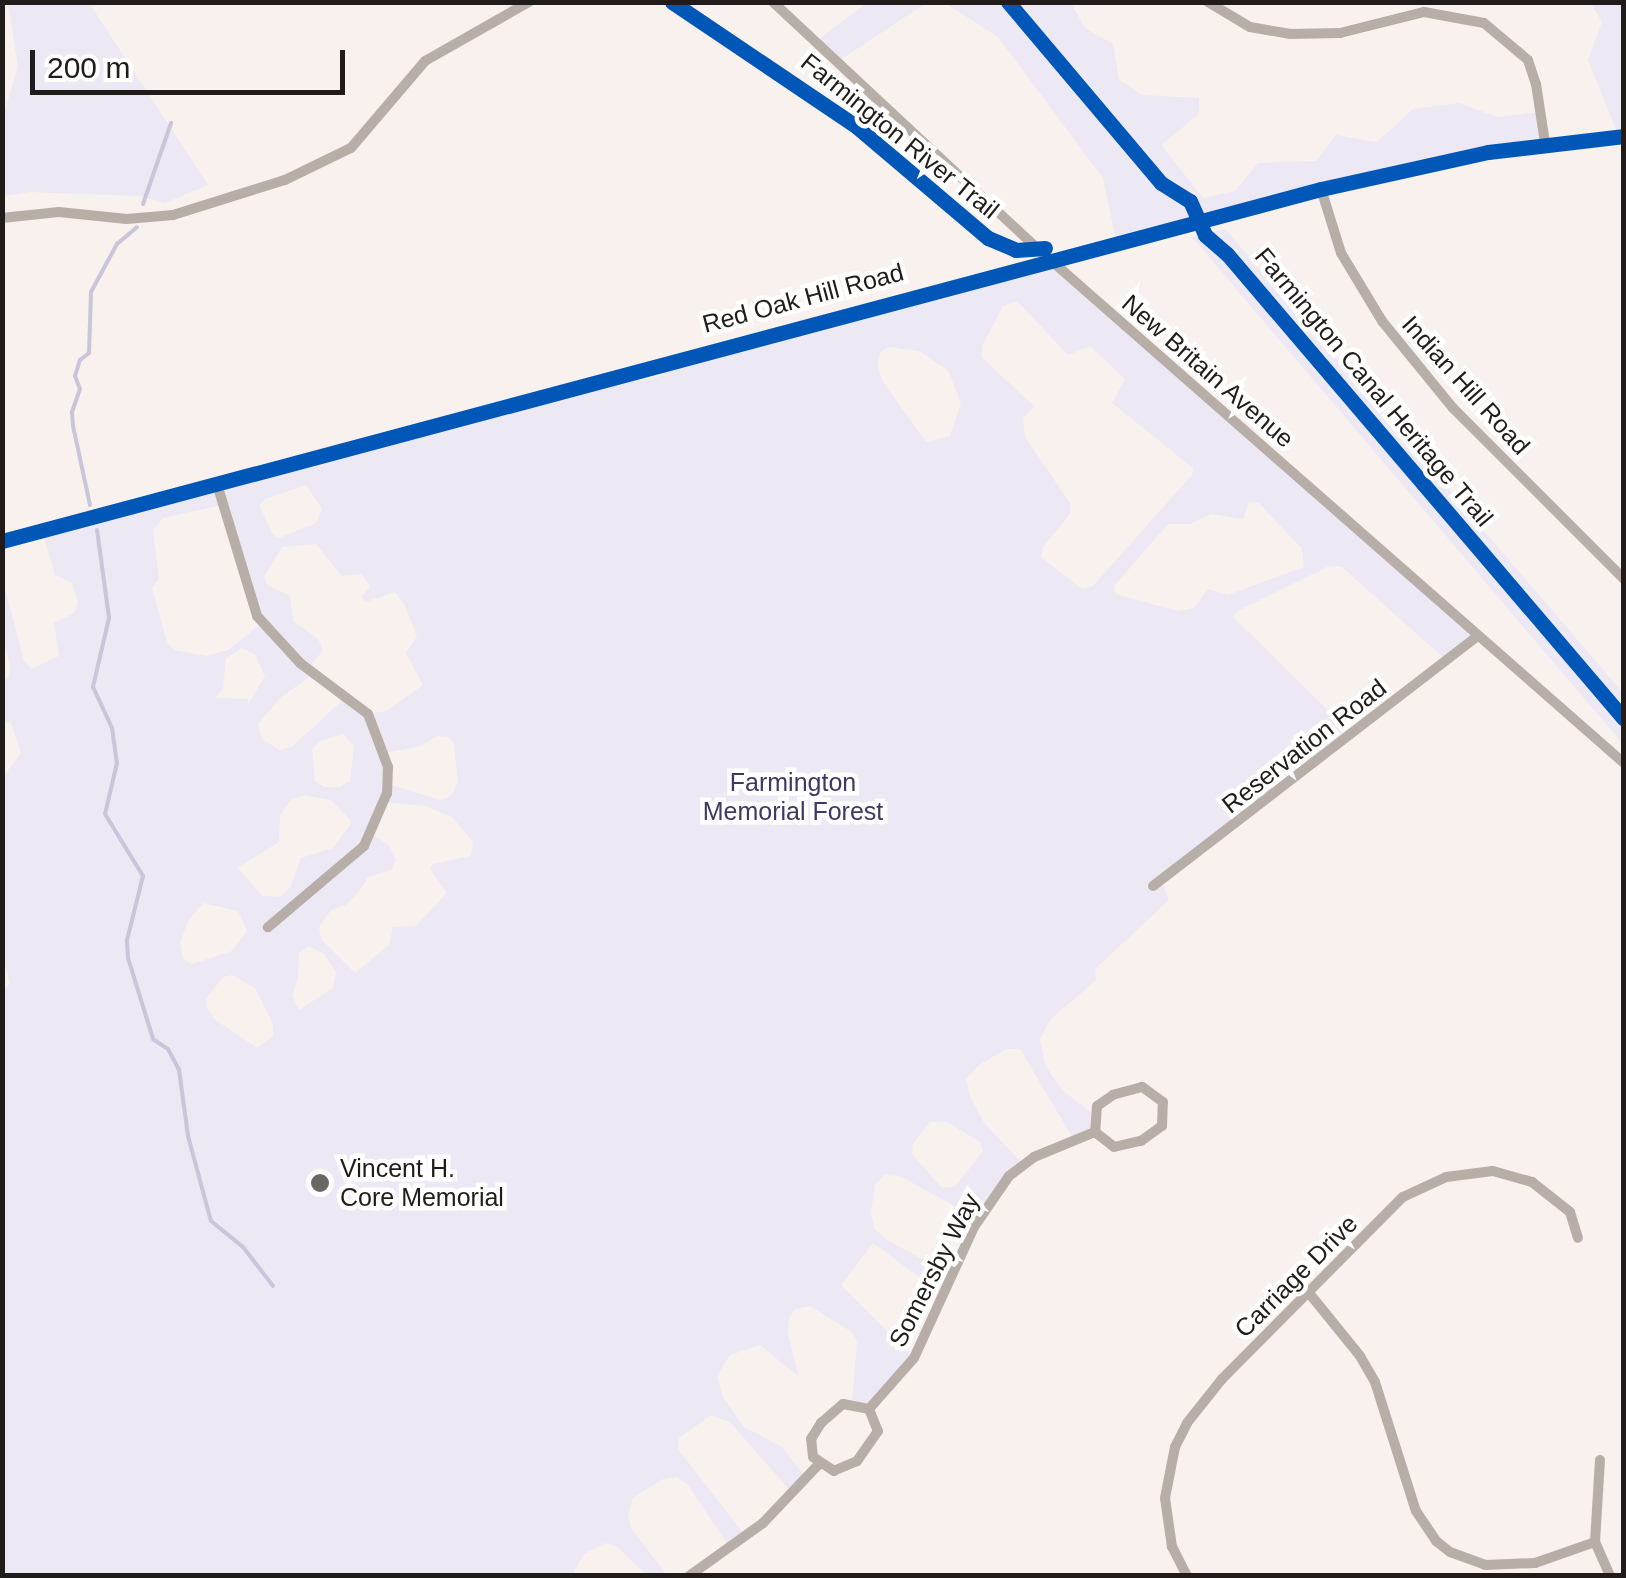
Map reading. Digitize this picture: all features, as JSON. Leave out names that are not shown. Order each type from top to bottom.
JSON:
[{"type":"street","points":[[2,218],[58,212],[127,218],[172,215],[285,180],[351,148],[425,61],[529,2]]},
{"type":"street","name":"New Britain Avenue","points":[[773,2],[1048,258],[1624,763]]},
{"type":"street","points":[[1208,2],[1250,27],[1290,34],[1340,33],[1424,12],[1484,23],[1528,60],[1536,84],[1544,143]]},
{"type":"street","name":"Red Oak Hill Road","points":[[2,540],[1321,188],[1544,143],[1624,136]]},
{"type":"street","name":"Indian Hill Road","points":[[1321,188],[1341,253],[1382,321],[1453,408],[1624,579]]},
{"type":"street","points":[[216,484],[257,616],[300,663],[368,714],[388,767],[384,802],[364,846],[268,927]]},
{"type":"street","name":"Reservation Road","points":[[1152,886],[1478,636]]},
{"type":"street","points":[[1142,1087],[1163,1102],[1162,1126],[1141,1141],[1114,1147],[1095,1132],[1098,1106],[1113,1095],[1142,1087]]},
{"type":"street","name":"Somersby Way","points":[[869,1409],[914,1358],[974,1226],[1009,1176],[1034,1157],[1095,1132]]},
{"type":"street","name":"Carriage Drive","points":[[1186,1576],[1166,1521],[1165,1498],[1175,1447],[1203,1400],[1403,1197],[1446,1177],[1494,1171],[1532,1182],[1570,1212],[1578,1238]]},
{"type":"street","points":[[1310,1293],[1360,1356],[1375,1382],[1416,1511],[1436,1541],[1450,1552],[1486,1566],[1534,1563],[1595,1542]]},
{"type":"street","points":[[843,1404],[869,1409],[878,1431],[865,1454],[842,1470],[819,1464],[810,1448],[821,1422],[843,1404]]},
{"type":"street","points":[[1600,1460],[1595,1542],[1610,1576]]},
{"type":"street","points":[[689,1576],[763,1524],[819,1464]]},
{"type":"green space","points":[[8,3],[89,3],[208,185],[165,203],[139,196],[30,192],[3,196],[3,116],[18,67]]},
{"type":"green space","points":[[867,3],[926,3],[837,62],[815,42]]},
{"type":"green space","points":[[945,3],[1071,3],[1085,28],[1113,44],[1119,80],[1142,95],[1199,98],[1199,114],[1161,145],[1203,198],[1235,191],[1258,163],[1316,161],[1336,135],[1377,142],[1413,109],[1459,103],[1497,117],[1540,112],[1545,143],[1116,240],[1103,178],[998,37]]},
{"type":"green space","points":[[1591,3],[1623,3],[1623,136],[1619,137],[1588,60],[1602,22]]},
{"type":"green space","points":[[1225,229],[1623,693],[1623,744],[1192,237]]},
{"type":"green space","name":"Farmington Memorial Forest","points":[[1049,258],[1478,636],[1447,661],[1342,567],[1329,566],[1236,612],[1233,617],[1352,734],[1161,881],[1169,900],[1095,969],[1096,980],[1050,1020],[1040,1039],[1045,1065],[1062,1090],[1093,1114],[1095,1132],[1074,1140],[1020,1049],[1006,1049],[979,1065],[966,1079],[984,1123],[1024,1165],[978,1219],[900,1176],[885,1175],[875,1184],[871,1213],[874,1228],[887,1240],[953,1276],[945,1296],[873,1243],[841,1285],[914,1358],[869,1409],[852,1402],[857,1342],[852,1332],[810,1306],[795,1309],[789,1318],[788,1334],[799,1377],[760,1345],[730,1355],[717,1376],[723,1397],[744,1427],[782,1447],[806,1478],[793,1494],[730,1422],[711,1415],[679,1438],[678,1449],[746,1537],[730,1548],[688,1485],[677,1477],[663,1479],[633,1498],[628,1515],[631,1528],[667,1575],[647,1575],[616,1546],[605,1543],[584,1554],[572,1575],[3,1575],[2,992],[10,983],[2,955],[3,777],[21,753],[11,723],[3,722],[3,683],[10,675],[10,665],[3,639],[3,581],[24,661],[32,669],[59,656],[54,623],[74,613],[78,603],[72,583],[55,575],[42,530],[636,369],[640,381],[664,375],[661,362]],"holes":[[[1017,301],[1068,355],[1090,346],[1125,379],[1112,403],[1193,468],[1192,475],[1093,586],[1082,589],[1041,557],[1043,547],[1070,514],[1070,503],[1025,437],[1023,418],[1034,406],[982,358],[982,346],[1003,306]],[[889,347],[919,351],[948,370],[961,403],[950,436],[926,442],[883,382],[877,365],[881,351]],[[306,485],[322,509],[316,523],[279,538],[273,535],[259,505],[265,499]],[[1249,502],[1259,503],[1302,549],[1304,567],[1228,595],[1208,589],[1194,608],[1178,611],[1115,594],[1114,586],[1168,524],[1190,524],[1211,514],[1243,519]],[[222,505],[262,623],[228,650],[207,656],[174,650],[167,642],[152,588],[159,579],[153,530],[163,518]],[[316,544],[342,576],[362,574],[370,587],[361,597],[366,602],[395,592],[417,636],[406,653],[423,685],[386,711],[369,714],[348,695],[292,747],[280,750],[262,739],[258,724],[281,697],[315,673],[309,668],[323,650],[318,639],[293,621],[290,596],[267,585],[264,577],[282,547]],[[242,648],[255,654],[265,676],[248,705],[248,699],[214,698],[223,690],[226,658]],[[343,734],[354,746],[350,781],[340,787],[324,787],[315,781],[312,749],[320,741]],[[438,736],[449,737],[454,744],[458,782],[451,796],[440,800],[388,784],[385,753],[418,747]],[[304,795],[331,800],[352,822],[333,848],[301,858],[290,888],[280,897],[263,896],[237,868],[279,842],[280,815],[291,800]],[[385,802],[425,806],[452,817],[473,842],[471,856],[433,864],[430,869],[447,893],[416,926],[393,927],[389,945],[355,973],[321,939],[319,927],[331,910],[346,905],[368,877],[391,870],[396,861],[389,845],[371,834]],[[203,903],[238,911],[247,931],[232,951],[192,964],[183,959],[180,942],[189,920]],[[309,946],[324,954],[336,972],[333,988],[299,1010],[292,995],[298,979],[299,953]],[[232,975],[255,988],[273,1024],[273,1036],[257,1048],[214,1019],[206,999],[223,977]],[[930,1122],[947,1122],[980,1142],[983,1151],[955,1187],[942,1188],[912,1154],[913,1143]]]},
{"type":"waterway","points":[[143,204],[171,123]]},
{"type":"waterway","points":[[90,505],[73,426],[72,412],[80,389],[75,376],[80,360],[89,353],[91,292],[117,244],[137,227]]},
{"type":"waterway","points":[[97,530],[109,618],[93,687],[112,728],[117,763],[105,814],[143,876],[127,940],[128,958],[153,1039],[168,1049],[179,1070],[188,1136],[211,1221],[243,1247],[273,1286]]},
{"type":"cycle path","name":"Farmington River Trail","points":[[672,2],[857,127],[988,238],[1016,250],[1045,248]]},
{"type":"cycle path","name":"Farmington Canal Heritage Trail","points":[[1008,2],[1161,183],[1190,201],[1205,235],[1227,254],[1624,719]]},
{"type":"cycle path","points":[[2,541],[1321,189],[1488,152],[1624,136]]},
{"type":"place","name":"Vincent H. Core Memorial","points":[[320,1183]]}]
